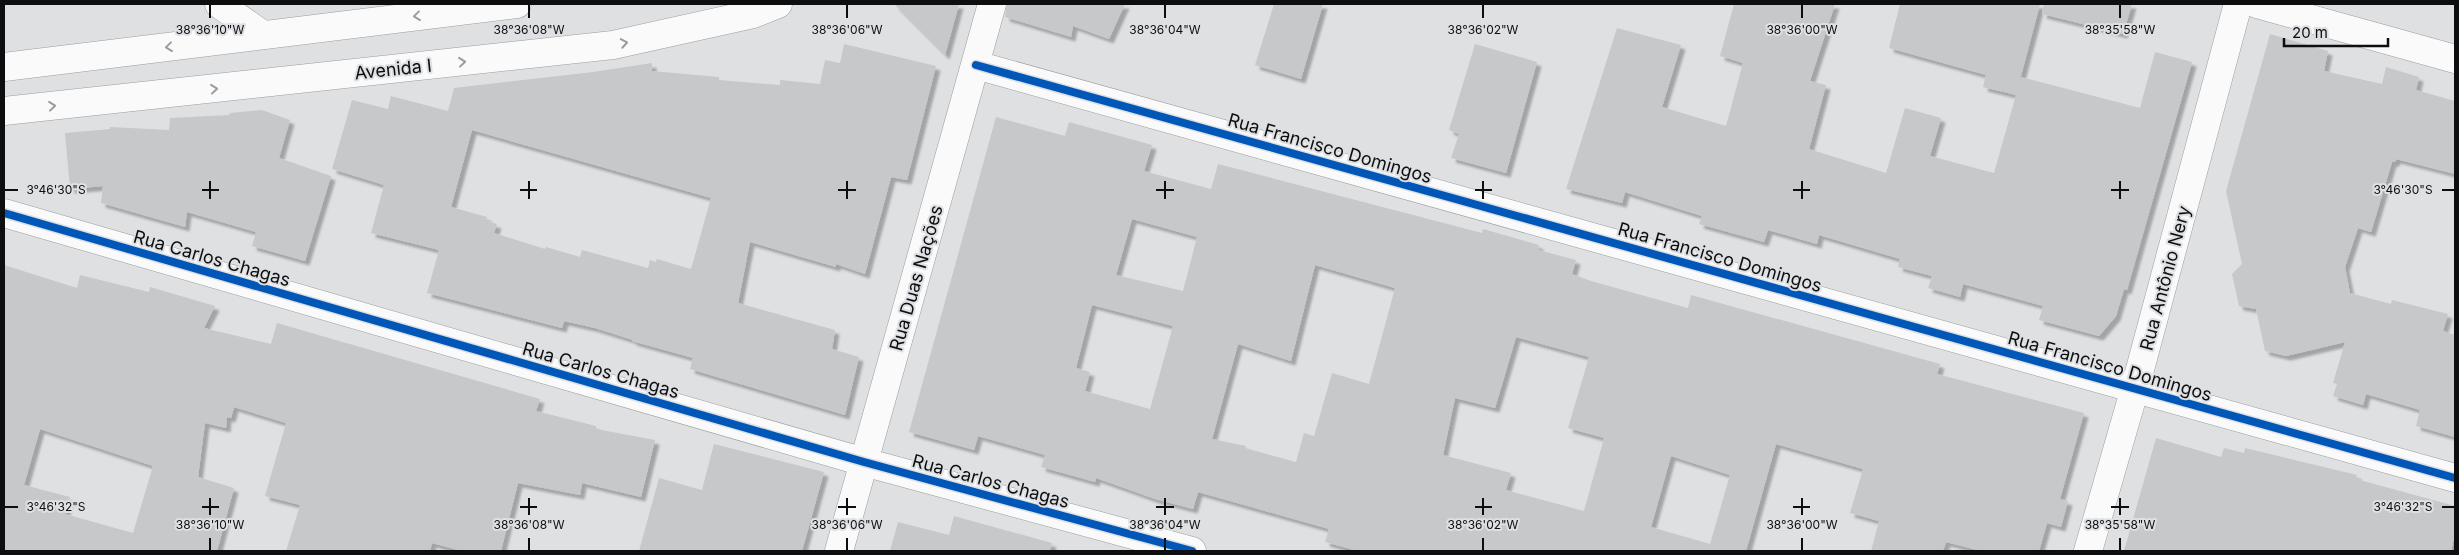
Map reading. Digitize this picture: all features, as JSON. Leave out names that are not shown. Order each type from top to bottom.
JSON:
[{"type":"street","points":[[219,4],[263,35]]},
{"type":"street","points":[[4,67],[517,4]]},
{"type":"street","name":"Avenida I","points":[[4,112],[613,45],[753,14],[778,4]]},
{"type":"street","name":"Rua Duas Nações","points":[[838,551],[992,4]]},
{"type":"street","name":"Rua Antônio Nery","points":[[2088,551],[2135,388],[2238,4]]},
{"type":"street","points":[[2257,4],[2455,59]]},
{"type":"street","name":"Rua Francisco Domingos","points":[[976,65],[2455,478]]},
{"type":"street","name":"Rua Carlos Chagas","points":[[4,213],[864,462],[1192,551]]},
{"type":"building","points":[[894,4],[959,4],[945,55]]},
{"type":"building","points":[[1007,4],[1125,4],[1109,39],[1073,26],[1071,37],[1005,17]]},
{"type":"building","points":[[1274,4],[1323,4],[1301,79],[1255,65]]},
{"type":"building","points":[[1734,4],[1835,4],[1810,81],[1826,85],[1809,149],[1886,173],[1905,108],[1941,118],[1930,156],[1994,173],[2021,77],[2140,108],[2155,52],[2192,62],[2127,290],[2124,289],[2116,316],[2099,336],[2039,320],[2043,306],[1963,284],[1960,297],[1928,288],[1932,276],[1898,267],[1900,259],[1819,235],[1817,244],[1768,230],[1764,242],[1699,224],[1702,216],[1625,192],[1622,203],[1566,189],[1617,28],[1681,45],[1662,107],[1726,126],[1743,63],[1720,56]]},
{"type":"building","points":[[1900,4],[2040,4],[2016,95],[1983,87],[1986,75],[1889,48]]},
{"type":"building","points":[[2044,4],[2132,4],[2123,34],[2042,14]]},
{"type":"building","points":[[2270,34],[2328,51],[2324,71],[2382,84],[2386,67],[2419,77],[2416,90],[2455,101],[2455,174],[2396,159],[2395,162],[2392,162],[2371,232],[2358,228],[2345,267],[2350,293],[2391,304],[2392,300],[2448,314],[2443,331],[2455,335],[2455,437],[2416,426],[2420,410],[2366,394],[2363,405],[2333,396],[2337,384],[2333,383],[2345,342],[2286,356],[2265,351],[2256,309],[2239,306],[2232,274],[2242,264],[2226,191]]},
{"type":"building","points":[[844,44],[936,66],[907,180],[891,177],[865,274],[836,264],[836,267],[750,242],[738,303],[835,330],[832,349],[859,357],[845,415],[690,369],[693,358],[632,341],[595,328],[564,321],[562,328],[427,293],[439,250],[371,233],[384,185],[332,169],[352,100],[388,109],[391,96],[448,111],[454,88],[593,72],[652,63],[652,71],[719,77],[719,80],[780,85],[780,80],[820,84],[825,60],[840,63]],"holes":[[[472,130],[711,198],[691,269],[657,259],[656,262],[650,260],[648,268],[582,250],[580,257],[546,247],[545,249],[494,233],[497,224],[486,221],[487,217],[451,207]]]},
{"type":"building","points":[[1475,44],[1537,62],[1506,173],[1451,158],[1459,134],[1449,130]]},
{"type":"building","points":[[262,110],[290,120],[279,158],[331,176],[305,261],[252,246],[256,232],[187,212],[185,227],[101,203],[103,186],[70,189],[65,133],[110,129],[110,127],[169,130],[170,118],[229,115],[230,113]]},
{"type":"building","points":[[996,117],[1065,136],[1069,122],[1152,145],[1144,171],[1211,189],[1218,164],[1482,233],[1483,229],[1539,245],[1538,250],[1576,260],[1572,274],[1591,281],[1688,308],[1691,295],[1940,364],[1937,374],[2084,413],[2060,499],[2068,501],[2061,527],[2047,523],[2039,551],[1981,551],[1946,542],[1943,551],[1871,551],[1879,521],[1850,513],[1863,469],[1776,444],[1746,551],[1358,551],[1325,542],[1329,529],[1198,492],[1193,509],[1155,499],[1096,478],[1095,482],[1041,467],[1045,455],[978,436],[974,450],[909,432]],"holes":[[[1132,219],[1197,237],[1183,291],[1116,275]],[[1315,265],[1395,288],[1369,384],[1332,373],[1314,436],[1304,433],[1296,462],[1245,448],[1246,446],[1212,439],[1238,344],[1291,361]],[[1092,305],[1173,326],[1150,409],[1085,391],[1090,372],[1076,368]],[[1516,337],[1589,357],[1568,428],[1604,438],[1584,511],[1506,490],[1511,473],[1443,455],[1455,398],[1495,408]],[[1671,456],[1730,475],[1710,544],[1651,527]]]},
{"type":"building","points":[[4,265],[77,288],[80,275],[149,292],[150,287],[215,306],[204,328],[271,344],[277,323],[540,399],[536,411],[596,426],[596,429],[655,440],[641,497],[582,483],[580,495],[518,483],[501,551],[462,551],[432,543],[430,551],[286,551],[300,505],[265,496],[286,423],[234,407],[231,418],[227,417],[226,428],[205,423],[198,477],[234,488],[217,551],[4,551]],"holes":[[[40,429],[153,466],[133,533],[65,514],[70,497],[24,485]]]},
{"type":"building","points":[[2156,438],[2221,457],[2224,448],[2244,453],[2245,448],[2357,475],[2356,479],[2455,506],[2455,533],[2451,551],[2124,551]]},
{"type":"building","points":[[714,444],[824,472],[802,551],[639,551],[659,478],[702,490]]},
{"type":"building","points":[[954,516],[1052,543],[1050,551],[890,551],[898,522],[949,535]]},
{"type":"cycle path","points":[[976,65],[2455,478]]},
{"type":"cycle path","points":[[4,213],[864,462],[1192,551]]}]
